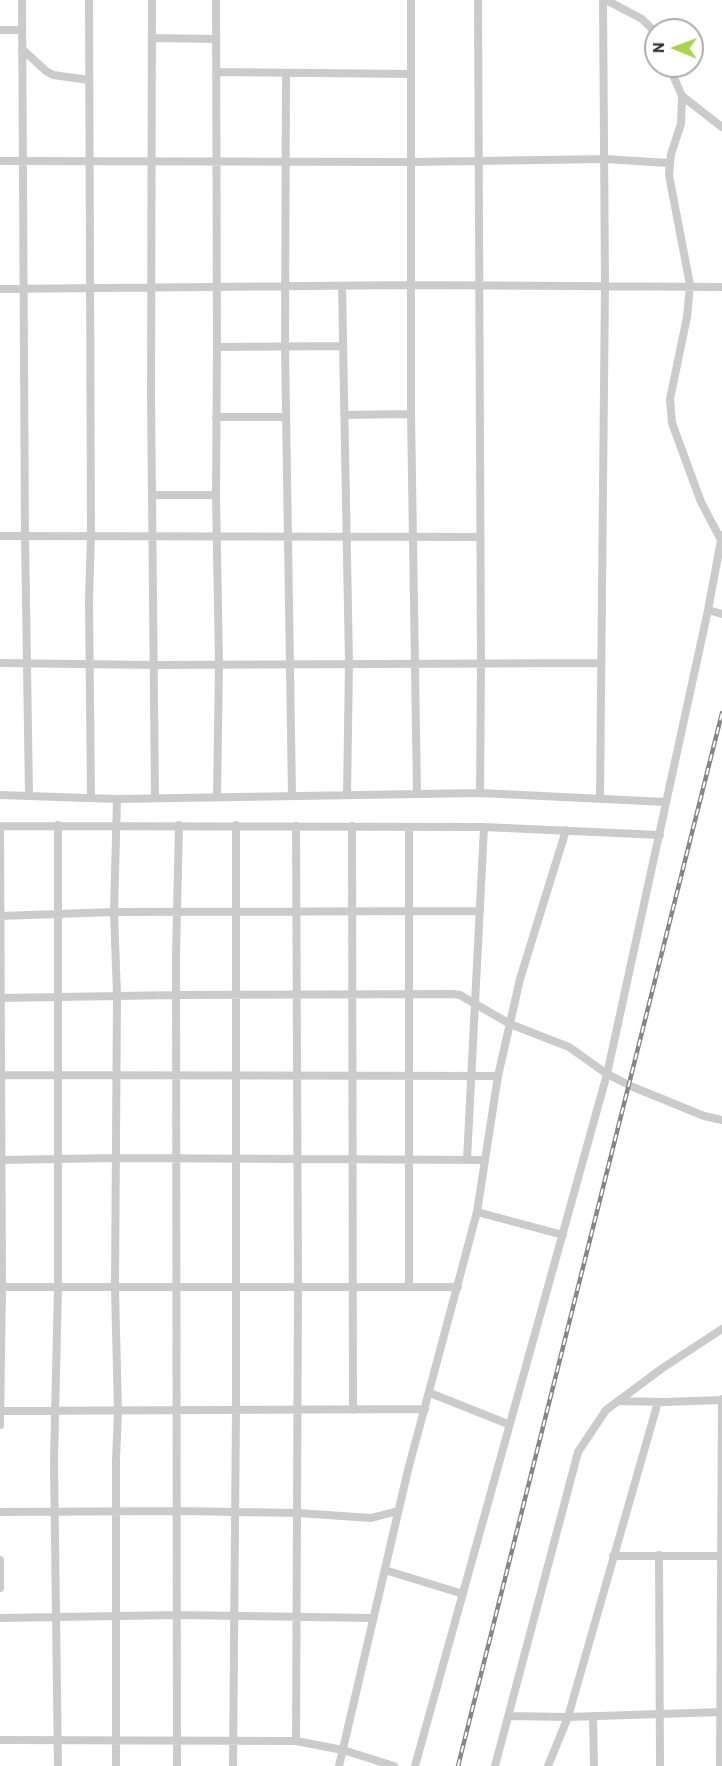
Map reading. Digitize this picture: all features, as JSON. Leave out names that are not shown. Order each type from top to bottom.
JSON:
[{"type":"street","points":[[22,0],[29,795]]},
{"type":"street","points":[[89,0],[91,798]]},
{"type":"street","points":[[152,0],[151,396],[154,536],[154,798]]},
{"type":"street","points":[[216,0],[216,538],[219,664],[217,797]]},
{"type":"street","points":[[411,0],[411,414],[417,793]]},
{"type":"street","points":[[478,0],[480,793]]},
{"type":"street","points":[[600,797],[605,0],[644,21]]},
{"type":"street","points":[[0,30],[22,30]]},
{"type":"street","points":[[152,38],[216,39]]},
{"type":"street","points":[[22,49],[53,75],[89,80]]},
{"type":"street","points":[[216,72],[411,74]]},
{"type":"street","points":[[286,73],[285,346],[292,796]]},
{"type":"street","points":[[415,1766],[508,1424],[607,1074],[708,610],[721,537],[701,502],[672,423],[670,399],[687,317],[690,285],[669,175],[669,163],[681,124],[682,96],[674,78]]},
{"type":"street","points":[[682,96],[722,127]]},
{"type":"street","points":[[0,161],[412,162],[605,159],[669,163]]},
{"type":"street","points":[[0,289],[412,285],[722,286]]},
{"type":"street","points":[[342,286],[349,663],[347,795]]},
{"type":"street","points":[[217,347],[343,346]]},
{"type":"street","points":[[344,415],[411,414]]},
{"type":"street","points":[[216,417],[286,417]]},
{"type":"street","points":[[153,495],[216,495]]},
{"type":"street","points":[[0,536],[480,537]]},
{"type":"street","points":[[708,610],[722,614]]},
{"type":"street","points":[[0,663],[154,665],[601,663]]},
{"type":"street","points":[[0,795],[117,799],[480,793],[600,797],[666,802]]},
{"type":"street","points":[[116,1766],[118,1412],[115,1288],[117,995],[114,912],[117,799]]},
{"type":"street","points":[[58,825],[58,1287],[55,1411],[58,1766]]},
{"type":"street","points":[[177,1766],[178,825]]},
{"type":"street","points":[[233,1766],[236,1410],[236,825]]},
{"type":"street","points":[[0,1425],[0,826],[484,827],[660,835]]},
{"type":"street","points":[[296,826],[298,996],[296,1741]]},
{"type":"street","points":[[352,826],[353,1410]]},
{"type":"street","points":[[409,827],[409,1286]]},
{"type":"street","points":[[467,1160],[484,827]]},
{"type":"street","points":[[339,1766],[398,1511],[477,1212],[498,1076],[520,980],[566,830]]},
{"type":"street","points":[[0,916],[114,912],[480,911]]},
{"type":"street","points":[[0,998],[117,995],[460,995],[510,1024],[569,1047],[607,1074],[633,1087],[684,1108],[722,1120]]},
{"type":"street","points":[[0,1075],[498,1076]]},
{"type":"street","points":[[0,1160],[115,1158],[485,1160]]},
{"type":"street","points":[[477,1212],[562,1235]]},
{"type":"street","points":[[1,1287],[458,1287]]},
{"type":"street","points":[[496,1766],[578,1452],[601,1415],[664,1367],[722,1329]]},
{"type":"street","points":[[430,1393],[508,1424]]},
{"type":"street","points":[[618,1401],[722,1399],[720,1766]]},
{"type":"street","points":[[548,1766],[568,1717],[658,1402]]},
{"type":"street","points":[[0,1411],[425,1409]]},
{"type":"street","points":[[0,1512],[178,1511],[298,1513],[371,1518],[398,1511]]},
{"type":"street","points":[[659,1555],[660,1766]]},
{"type":"street","points":[[613,1556],[721,1556]]},
{"type":"street","points":[[0,1560],[0,1588]]},
{"type":"street","points":[[385,1570],[463,1594]]},
{"type":"street","points":[[0,1618],[178,1615],[372,1618]]},
{"type":"street","points":[[509,1716],[568,1717],[720,1712]]},
{"type":"street","points":[[593,1716],[594,1766]]},
{"type":"street","points":[[0,1740],[296,1741],[343,1750],[394,1766]]},
{"type":"railway","points":[[458,1766],[722,713]]}]
